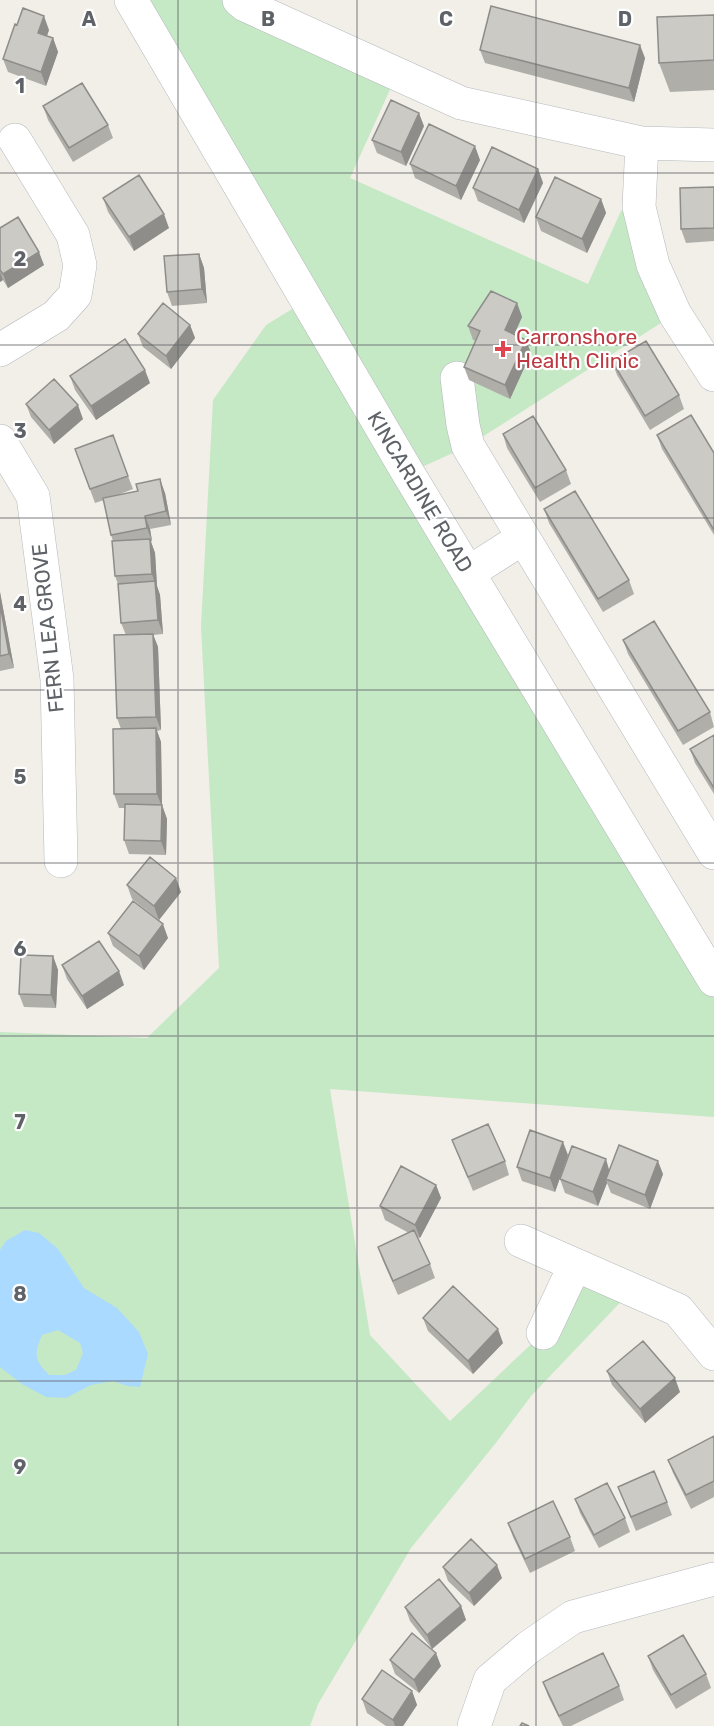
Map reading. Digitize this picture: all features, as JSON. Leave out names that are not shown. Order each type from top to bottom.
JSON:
[{"type":"street","name":"KINCARDINE ROAD","points":[[131,0],[468,573],[714,980]]},
{"type":"street","points":[[239,0],[245,5],[461,103],[642,144],[714,145]]},
{"type":"street","points":[[0,350],[56,316],[75,295],[80,265],[74,236],[15,140]]},
{"type":"street","points":[[642,144],[639,207],[653,265],[675,314],[714,375]]},
{"type":"street","points":[[457,378],[468,446],[714,853]]},
{"type":"street","name":"FERN LEA GROVE","points":[[0,441],[33,496],[57,679],[61,861]]},
{"type":"street","points":[[468,573],[523,538]]},
{"type":"street","points":[[521,1241],[678,1310],[714,1354]]},
{"type":"street","points":[[543,1333],[575,1265]]},
{"type":"street","points":[[474,1726],[490,1680],[529,1647],[573,1617],[714,1579]]},
{"type":"green space","points":[[131,0],[239,0],[397,74],[350,178],[588,284],[621,211],[639,207],[675,314],[468,446],[409,473],[714,980],[714,1117],[330,1089],[370,1335],[450,1421],[543,1333],[575,1265],[632,1290],[531,1396],[411,1548],[318,1704],[310,1726],[0,1726],[0,1032],[147,1038],[219,968],[201,627],[213,400],[266,325],[307,300]]},
{"type":"water","points":[[25,1230],[39,1233],[58,1249],[84,1288],[117,1308],[139,1332],[148,1354],[140,1387],[113,1381],[91,1385],[66,1398],[46,1397],[22,1384],[0,1367],[0,1250],[6,1241]],"holes":[[[58,1330],[80,1343],[83,1353],[76,1370],[65,1375],[49,1375],[38,1361],[37,1352],[42,1335]]]},
{"type":"building","points":[[491,6],[640,45],[629,88],[480,50]]},
{"type":"building","points":[[23,8],[44,16],[38,33],[53,38],[41,72],[3,59]]},
{"type":"building","points":[[714,15],[714,60],[659,63],[657,17]]},
{"type":"building","points":[[82,83],[108,125],[69,148],[43,106]]},
{"type":"building","points":[[391,100],[419,113],[401,152],[372,140]]},
{"type":"building","points":[[429,124],[475,146],[456,186],[410,164]]},
{"type":"building","points":[[492,147],[538,169],[519,210],[473,188]]},
{"type":"building","points":[[139,175],[164,214],[129,237],[103,198]]},
{"type":"building","points":[[555,177],[601,199],[582,239],[536,217]]},
{"type":"building","points":[[714,187],[714,228],[681,229],[680,188]]},
{"type":"building","points":[[18,217],[39,252],[3,274],[0,270],[0,228]]},
{"type":"building","points":[[199,254],[202,289],[167,292],[164,256]]},
{"type":"building","name":"Carronshore Health Clinic","points":[[491,291],[517,303],[505,330],[526,340],[505,385],[464,367],[480,331],[468,326]]},
{"type":"building","points":[[163,303],[190,325],[166,356],[138,334]]},
{"type":"building","points":[[125,339],[145,370],[91,406],[70,376]]},
{"type":"building","points":[[646,341],[679,395],[645,416],[612,361]]},
{"type":"building","points":[[54,379],[78,405],[49,430],[26,404]]},
{"type":"building","points":[[691,415],[714,453],[714,530],[657,435]]},
{"type":"building","points":[[533,416],[566,470],[535,488],[503,434]]},
{"type":"building","points":[[113,435],[128,476],[90,489],[75,449]]},
{"type":"building","points":[[160,479],[166,511],[145,516],[147,528],[111,535],[103,498],[138,491],[136,484]]},
{"type":"building","points":[[575,491],[629,580],[598,599],[544,509]]},
{"type":"building","points":[[150,539],[152,574],[115,576],[112,541]]},
{"type":"building","points":[[155,581],[158,620],[121,623],[118,584]]},
{"type":"building","points":[[0,604],[9,654],[0,656]]},
{"type":"building","points":[[654,621],[710,712],[678,731],[623,640]]},
{"type":"building","points":[[153,634],[156,717],[117,718],[114,635]]},
{"type":"building","points":[[156,728],[157,794],[114,794],[113,729]]},
{"type":"building","points":[[714,735],[714,788],[690,749]]},
{"type":"building","points":[[125,804],[162,805],[161,841],[124,840]]},
{"type":"building","points":[[150,857],[176,878],[154,906],[127,885]]},
{"type":"building","points":[[133,901],[163,924],[139,956],[108,933]]},
{"type":"building","points":[[99,941],[119,971],[82,996],[62,965]]},
{"type":"building","points":[[21,955],[53,956],[51,995],[19,994]]},
{"type":"building","points":[[488,1124],[505,1161],[468,1177],[452,1140]]},
{"type":"building","points":[[530,1130],[563,1142],[550,1178],[517,1167]]},
{"type":"building","points":[[619,1145],[658,1161],[645,1195],[606,1179]]},
{"type":"building","points":[[572,1146],[606,1159],[593,1192],[560,1179]]},
{"type":"building","points":[[401,1166],[436,1185],[415,1225],[380,1206]]},
{"type":"building","points":[[414,1230],[430,1264],[393,1281],[378,1247]]},
{"type":"building","points":[[453,1286],[498,1329],[468,1361],[423,1318]]},
{"type":"building","points":[[643,1341],[675,1378],[640,1409],[607,1371]]},
{"type":"building","points":[[714,1436],[714,1481],[686,1495],[668,1460]]},
{"type":"building","points":[[654,1471],[667,1502],[631,1517],[618,1487]]},
{"type":"building","points":[[607,1483],[625,1518],[594,1535],[575,1499]]},
{"type":"building","points":[[553,1501],[570,1537],[525,1559],[508,1523]]},
{"type":"building","points":[[471,1539],[497,1565],[469,1593],[443,1567]]},
{"type":"building","points":[[439,1579],[461,1606],[427,1635],[405,1607]]},
{"type":"building","points":[[412,1633],[436,1653],[414,1680],[390,1660]]},
{"type":"building","points":[[683,1635],[706,1674],[671,1695],[648,1656]]},
{"type":"building","points":[[603,1653],[619,1686],[559,1716],[543,1682]]},
{"type":"building","points":[[382,1670],[412,1691],[393,1720],[362,1699]]},
{"type":"place","name":"Carronshore Health Clinic","points":[[503,349]]}]
